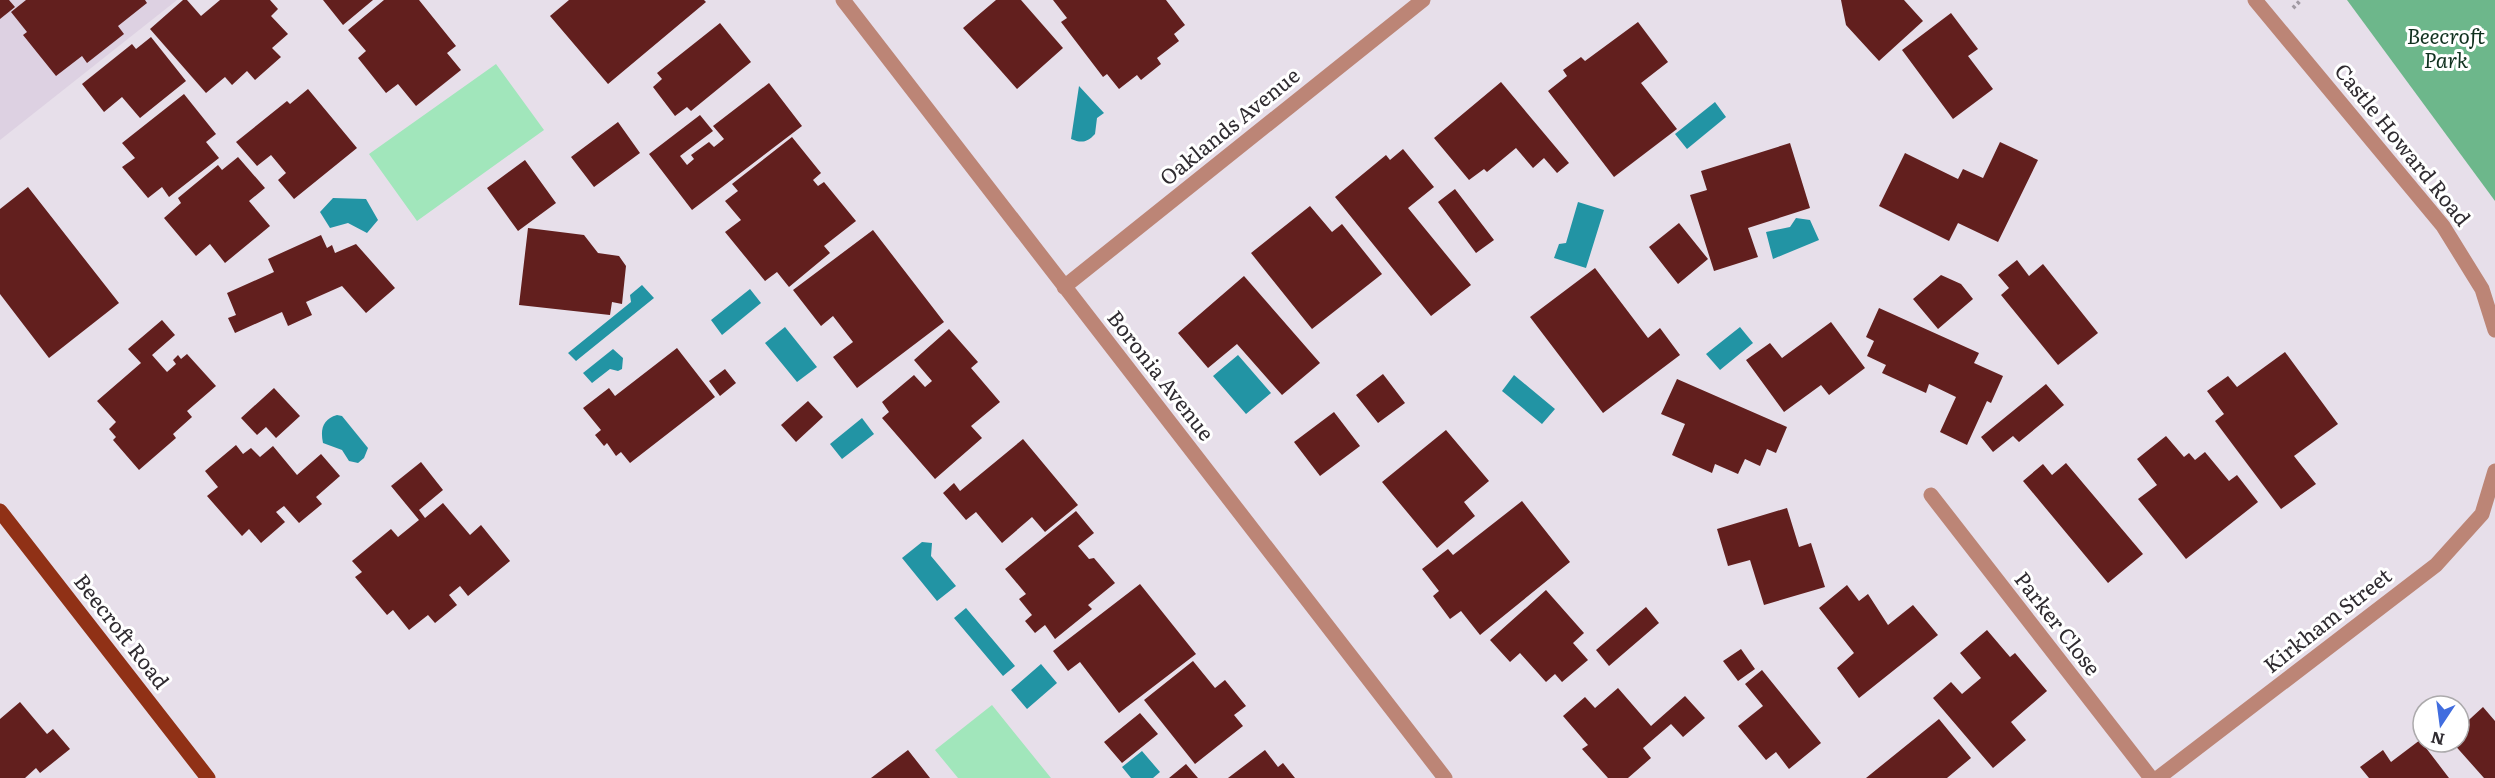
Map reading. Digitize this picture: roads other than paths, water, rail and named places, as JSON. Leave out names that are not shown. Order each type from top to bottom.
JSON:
[{"type":"main road","name":"Beecroft Road","points":[[0,511],[208,778]]},
{"type":"street","name":"Boronia Avenue","points":[[843,0],[1445,778]]},
{"type":"street","name":"Oaklands Avenue","points":[[1064,287],[1423,0]]},
{"type":"street","name":"Castle Howard Road","points":[[2255,0],[2443,226],[2482,289],[2495,330]]},
{"type":"street","name":"Kirkham Street","points":[[2158,778],[2436,565],[2482,514],[2495,473]]},
{"type":"street","name":"Parker Close","points":[[1931,495],[2151,778]]},
{"type":"water","points":[[1079,86],[1104,113],[1097,118],[1095,134],[1087,141],[1081,142],[1071,139]]},
{"type":"water","points":[[1715,102],[1726,117],[1687,149],[1675,134]]},
{"type":"water","points":[[333,198],[366,199],[378,220],[367,233],[348,223],[330,228],[320,212]]},
{"type":"water","points":[[1578,202],[1604,210],[1586,268],[1554,258],[1559,244],[1566,243]]},
{"type":"water","points":[[1796,218],[1810,220],[1819,240],[1773,259],[1766,232],[1790,227]]},
{"type":"water","points":[[642,285],[654,298],[576,361],[568,353],[631,302],[630,295]]},
{"type":"water","points":[[750,289],[761,303],[722,335],[711,320]]},
{"type":"water","points":[[785,327],[817,367],[797,382],[765,343]]},
{"type":"water","points":[[1740,327],[1753,343],[1720,370],[1706,354]]},
{"type":"water","points":[[613,349],[623,358],[622,369],[618,371],[610,369],[592,383],[583,373]]},
{"type":"water","points":[[1238,355],[1271,393],[1246,414],[1213,376]]},
{"type":"water","points":[[1514,375],[1555,409],[1542,424],[1502,391]]},
{"type":"water","points":[[337,415],[342,416],[368,448],[364,458],[358,463],[349,461],[342,450],[323,443],[324,425],[328,419]]},
{"type":"water","points":[[862,418],[874,434],[842,459],[830,444]]},
{"type":"water","points":[[922,542],[932,543],[931,556],[956,586],[937,601],[902,558]]},
{"type":"water","points":[[966,608],[1015,666],[1003,676],[954,618]]},
{"type":"water","points":[[1041,664],[1057,683],[1027,709],[1011,690]]},
{"type":"water","points":[[1142,751],[1160,772],[1153,778],[1131,778],[1122,767]]},
{"type":"park label","name":"Beecroft Park","points":[[2446,49]]}]
